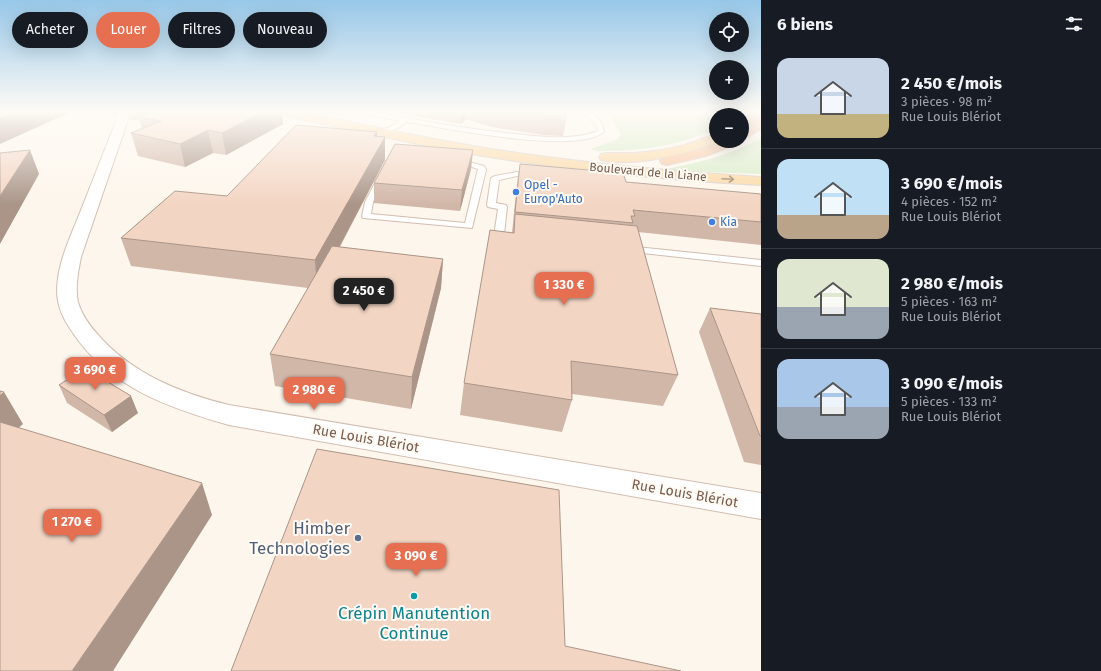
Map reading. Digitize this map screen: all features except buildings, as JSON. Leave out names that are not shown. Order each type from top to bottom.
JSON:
[{"type":"highway","points":[[667,161],[701,153],[714,148]]},
{"type":"main road","name":"Boulevard de la Liane","points":[[399,142],[412,149],[524,158],[641,173],[761,181]]},
{"type":"main road","name":"Boulevard de la Liane","points":[[469,142],[521,150],[604,157],[636,157],[663,154],[686,149],[704,142]]},
{"type":"main road","points":[[524,158],[604,163],[667,161]]},
{"type":"street","name":"Rue Louis Blériot","points":[[114,142],[72,257],[68,276],[67,292],[70,309],[89,340],[109,360],[134,379],[161,393],[195,405],[240,417],[761,506]]},
{"type":"lane","points":[[412,149],[481,168],[482,170],[468,226],[366,216],[369,202],[391,160],[412,149]]},
{"type":"lane","points":[[517,174],[524,158]]},
{"type":"lane","points":[[515,238],[499,236],[503,207],[491,206],[495,178],[517,174],[541,176]]},
{"type":"lane","points":[[618,249],[761,263]]},
{"type":"green space","points":[[609,142],[679,142],[643,149],[597,151],[591,149]]},
{"type":"green space","points":[[752,142],[761,142],[761,174],[659,170],[686,165],[741,148],[749,148],[749,144]]},
{"type":"place","name":"Opel - Europ'Auto","points":[[516,192]]},
{"type":"place","name":"Kia","points":[[712,222]]},
{"type":"place","name":"Himber Technologies","points":[[358,538]]},
{"type":"place","name":"Crépin Manutention Continue","points":[[414,596]]}]
